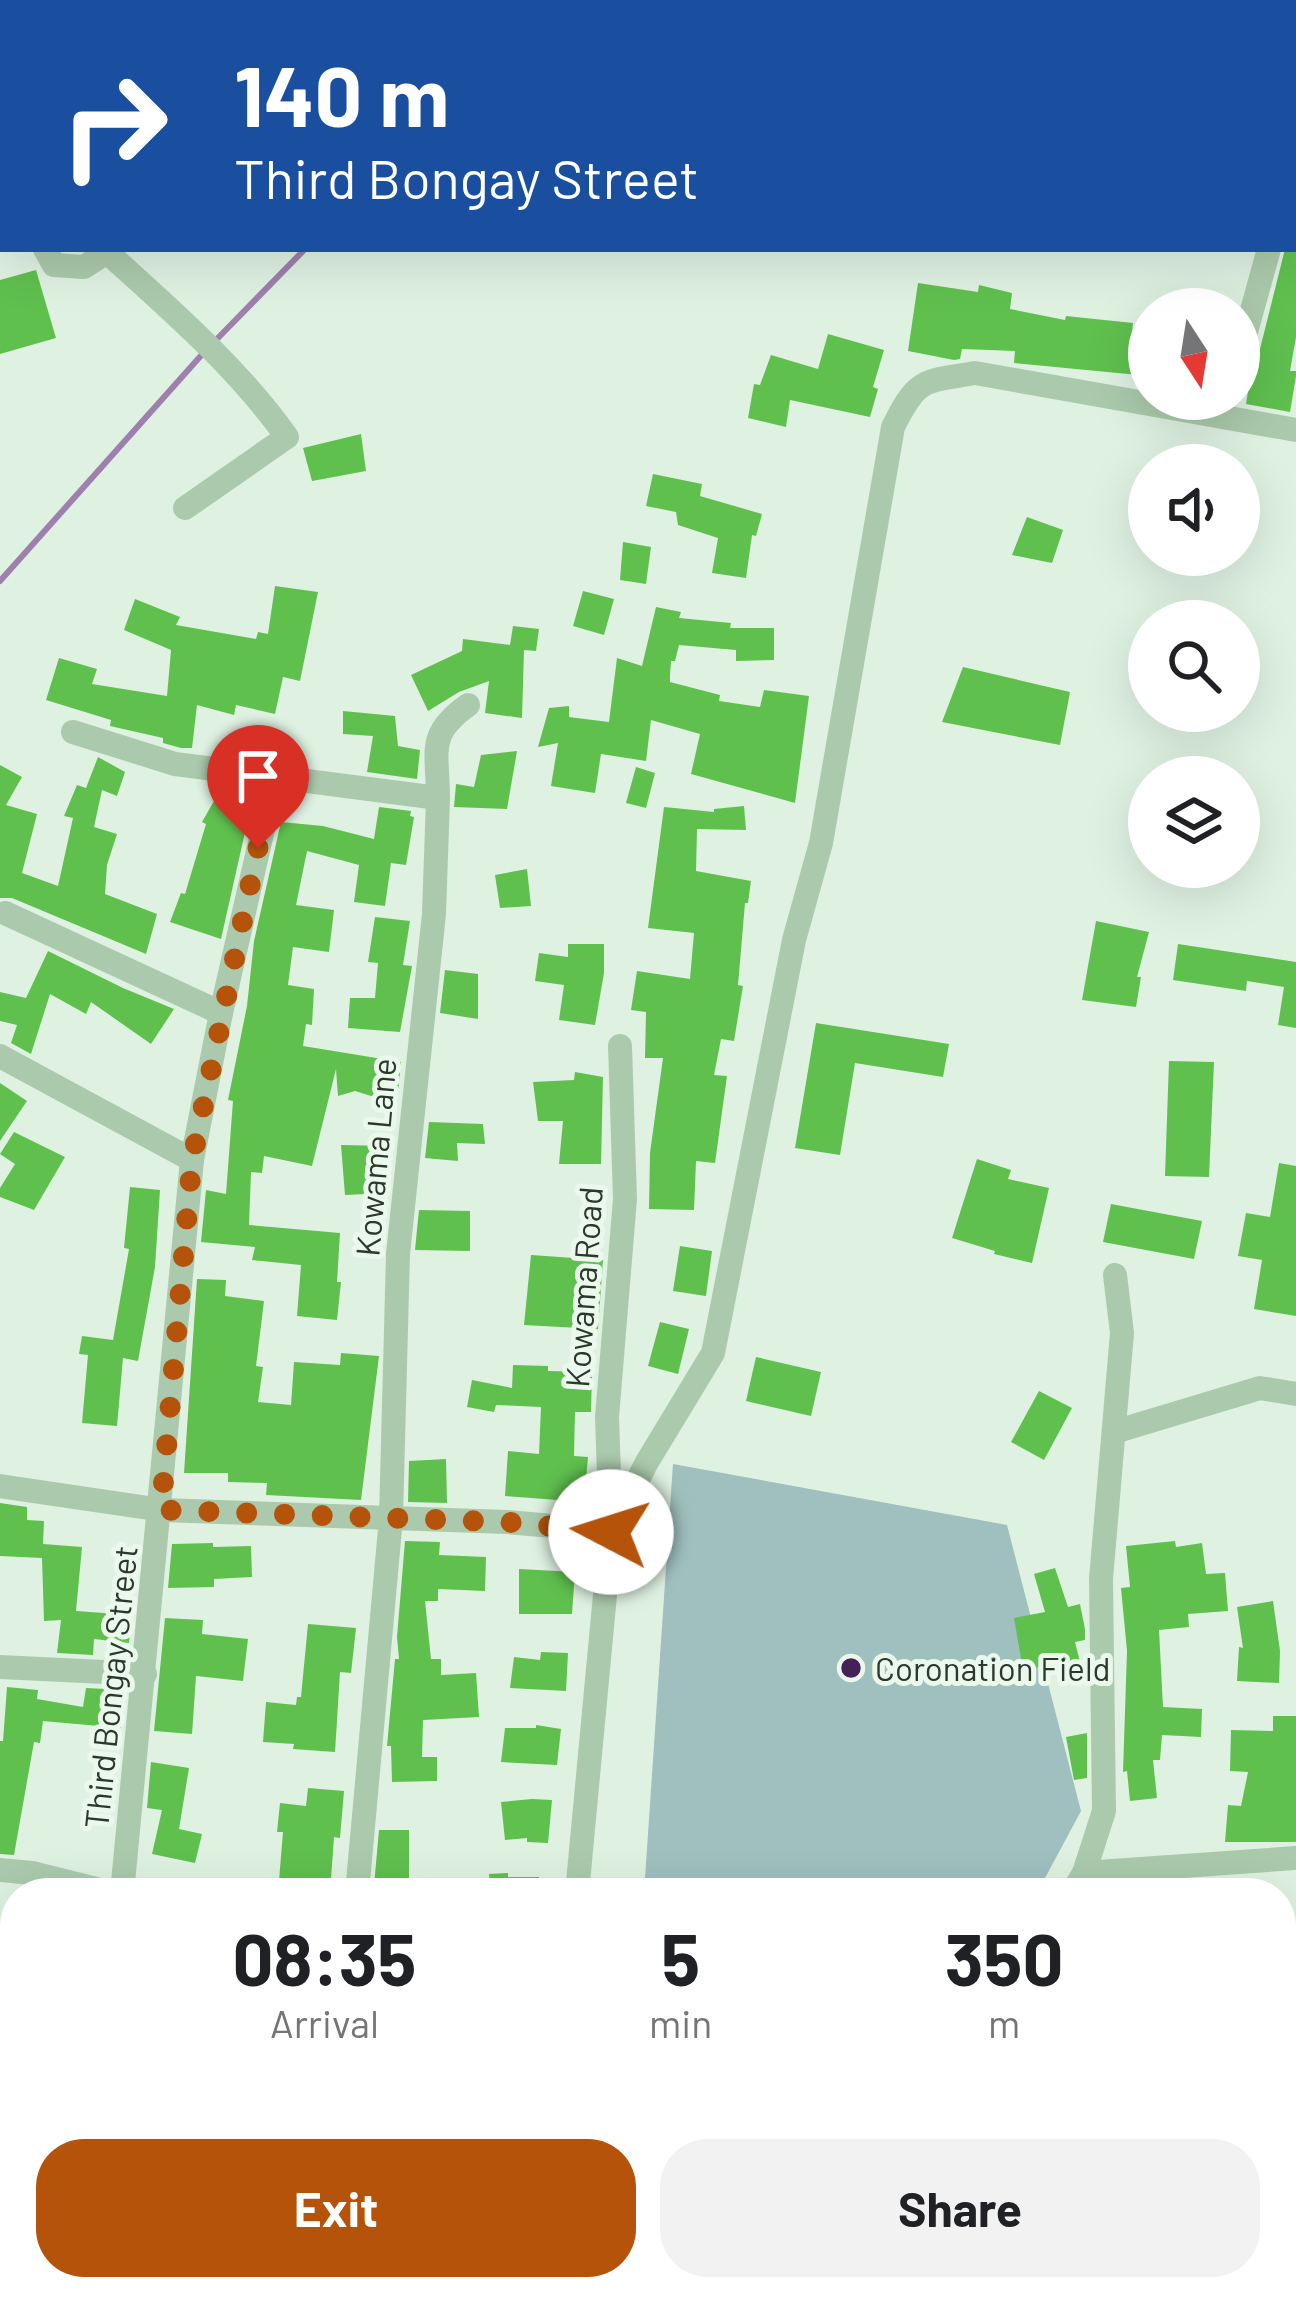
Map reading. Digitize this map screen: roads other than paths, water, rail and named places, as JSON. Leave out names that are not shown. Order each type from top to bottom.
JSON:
[{"type":"street","points":[[47,252],[54,265],[84,267],[108,252]]},
{"type":"street","points":[[111,252],[262,402],[286,437],[185,508]]},
{"type":"street","points":[[1258,288],[1268,252]]},
{"type":"street","points":[[0,1486],[161,1510],[507,1522],[611,1532],[713,1353],[794,940],[820,843],[893,427],[910,392],[927,381],[976,373],[1128,395]]},
{"type":"street","points":[[1260,419],[1296,430]]},
{"type":"street","name":"Kowama Lane","points":[[358,1878],[391,1518],[398,1254],[434,914],[438,733],[468,705]]},
{"type":"street","points":[[73,732],[175,764],[438,798]]},
{"type":"street","name":"Third Bongay Street","points":[[124,1878],[192,1160],[268,807],[269,778]]},
{"type":"street","points":[[5,913],[221,1012]]},
{"type":"street","name":"Kowama Road","points":[[579,1878],[611,1532],[607,1417],[625,1199],[620,1046]]},
{"type":"street","points":[[0,1056],[192,1160]]},
{"type":"street","points":[[1080,1878],[1104,1811],[1101,1579],[1122,1333],[1115,1275]]},
{"type":"street","points":[[1114,1432],[1260,1388],[1296,1394]]},
{"type":"street","points":[[0,1667],[145,1674]]},
{"type":"street","points":[[1108,1878],[1174,1867],[1296,1858]]},
{"type":"street","points":[[1174,1867],[1179,1878]]},
{"type":"street","points":[[0,1870],[49,1878]]},
{"type":"waterway","points":[[215,341],[302,252]]},
{"type":"waterway","points":[[0,581],[206,350]]},
{"type":"place","name":"Coronation Field","points":[[851,1668]]}]
